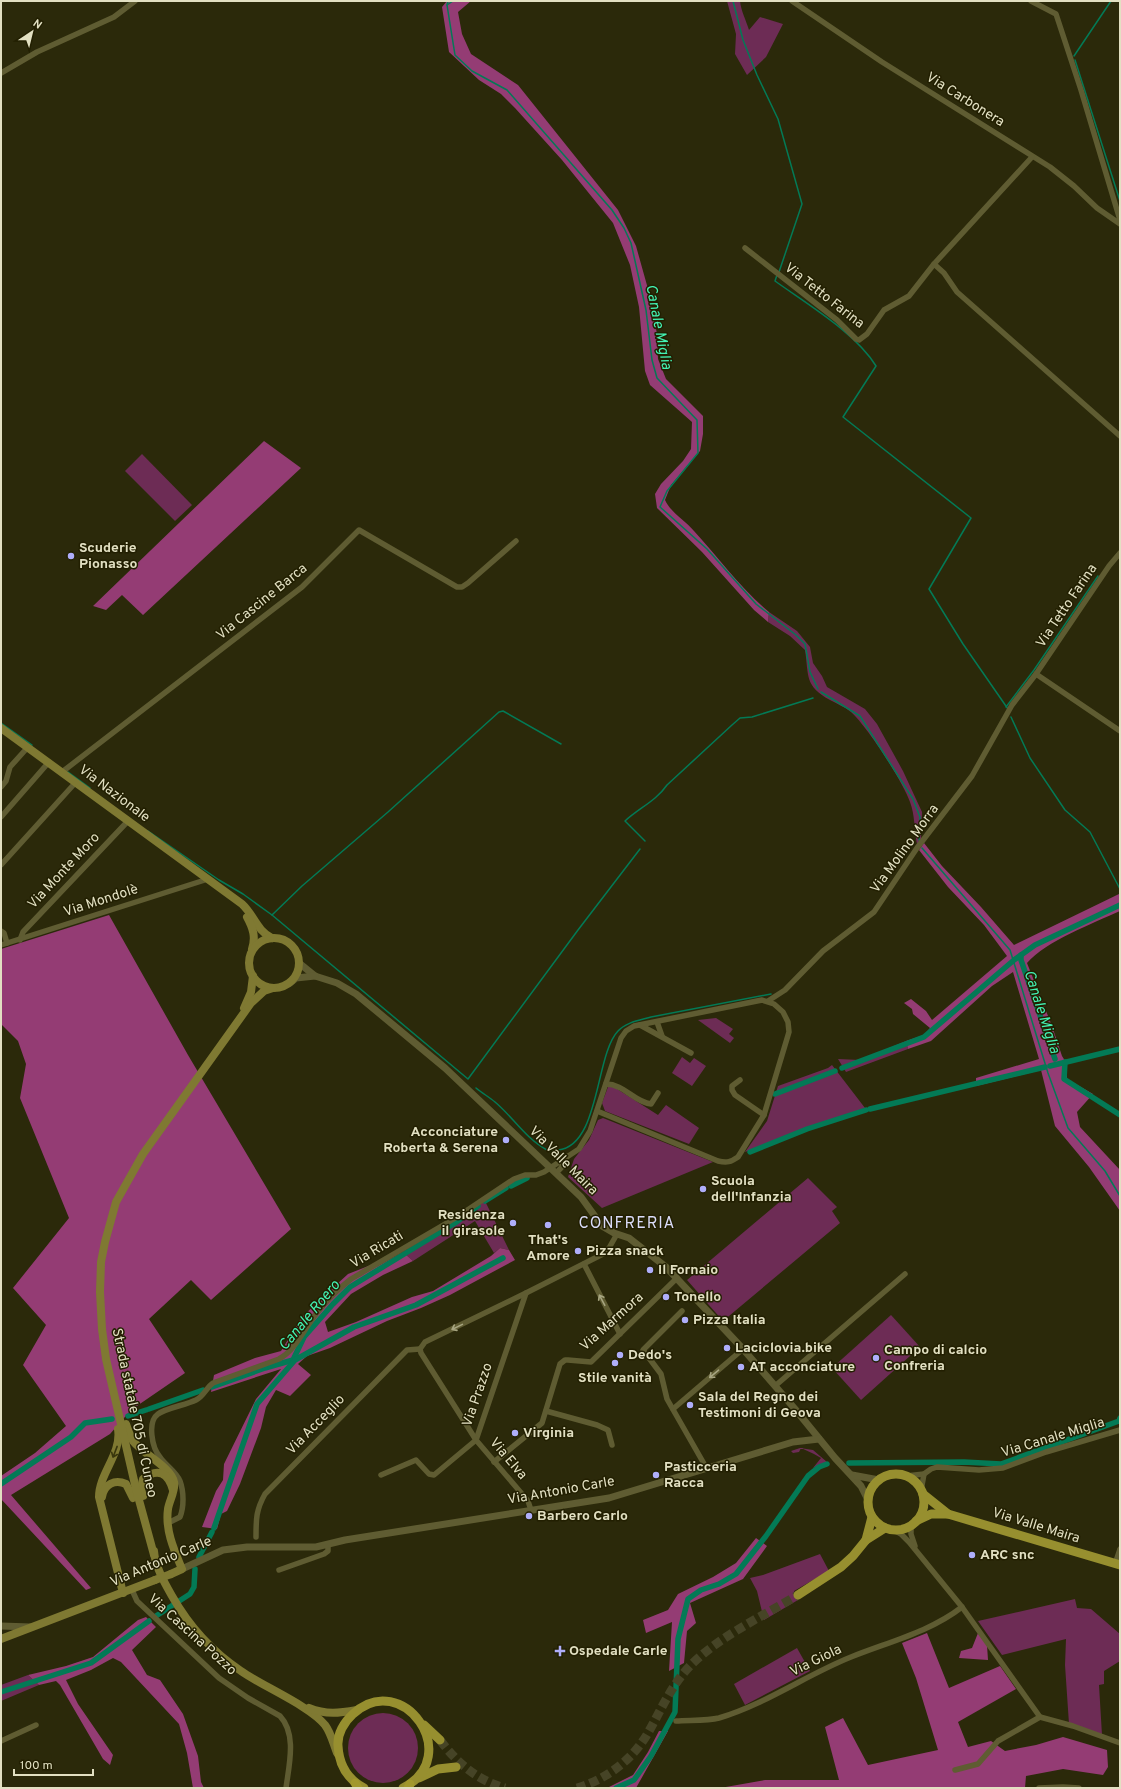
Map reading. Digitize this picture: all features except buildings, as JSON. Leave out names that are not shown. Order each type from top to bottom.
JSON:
[{"type":"main road","name":"Via Nazionale","points":[[1,728],[209,880]]},
{"type":"main road","points":[[209,880],[235,900],[248,910],[264,934],[272,938],[281,939],[291,945],[298,954],[299,962],[295,977],[290,983],[285,986],[273,988],[266,986],[254,976],[250,970],[250,957],[255,941],[254,934],[251,924],[235,900]]},
{"type":"main road","points":[[250,957],[258,944],[272,938]]},
{"type":"main road","name":"Strada statale 705 di Cuneo","points":[[235,1024],[251,992],[254,976]]},
{"type":"main road","name":"Strada statale 705 di Cuneo","points":[[153,1552],[136,1489],[106,1359],[102,1329],[100,1292],[101,1262],[105,1242],[116,1202],[142,1154],[235,1024],[254,1000],[264,991],[273,988]]},
{"type":"main road","points":[[106,1359],[114,1370],[128,1433],[134,1442],[170,1475],[175,1484],[168,1510],[168,1523],[171,1543],[182,1569]]},
{"type":"main road","points":[[106,1359],[106,1371],[119,1439],[99,1490],[123,1594]]},
{"type":"main road","points":[[153,1552],[152,1532],[141,1489],[143,1479],[151,1473],[157,1472],[166,1475],[170,1480],[173,1490]]},
{"type":"main road","points":[[892,1475],[906,1476],[917,1485],[922,1492],[924,1504],[922,1513],[914,1524],[903,1530],[884,1528],[877,1524],[872,1517],[868,1506],[868,1500],[873,1485],[879,1480],[892,1475]]},
{"type":"main road","points":[[101,1504],[103,1492],[112,1482],[119,1481],[126,1484],[132,1492],[143,1534],[153,1552],[165,1583],[182,1613],[201,1638],[241,1672],[319,1718],[325,1726],[344,1771],[356,1785],[364,1788]]},
{"type":"main road","name":"Via Valle Maira","points":[[922,1492],[948,1514]]},
{"type":"main road","name":"Via Valle Maira","points":[[914,1524],[931,1514],[948,1514],[1118,1565]]},
{"type":"main road","points":[[866,1540],[872,1517]]},
{"type":"main road","points":[[798,1595],[842,1567],[866,1540],[884,1528]]},
{"type":"main road","name":"Via Antonio Carle","points":[[1,1639],[123,1594],[182,1569]]},
{"type":"main road","points":[[293,1702],[322,1713],[337,1713],[357,1710],[370,1704],[387,1702],[405,1708],[440,1740]]},
{"type":"main road","points":[[339,1757],[338,1744],[341,1730],[347,1719],[357,1710]]},
{"type":"main road","points":[[409,1785],[423,1769],[428,1758],[429,1745],[426,1732],[420,1721]]},
{"type":"main road","points":[[409,1785],[438,1769],[456,1767]]},
{"type":"street","points":[[1,73],[37,52],[114,17],[135,1]]},
{"type":"street","name":"Via Carbonera","points":[[792,1],[882,62],[1050,167],[1074,186],[1097,208],[1120,224]]},
{"type":"street","points":[[1031,1],[1056,14],[1081,90],[1120,220]]},
{"type":"street","name":"Via Tetto Farina","points":[[745,248],[837,320],[856,339],[859,340],[867,334],[884,310],[909,296],[934,264],[1032,157]]},
{"type":"street","points":[[934,264],[944,273],[957,292],[1120,436]]},
{"type":"street","name":"Via Cascine Barca","points":[[62,772],[302,587],[359,530],[457,587],[462,587],[468,583],[516,541]]},
{"type":"street","name":"Via Tetto Farina","points":[[1036,674],[1120,552]]},
{"type":"street","points":[[1036,674],[1120,731]]},
{"type":"street","name":"Via Molino Morra","points":[[550,1167],[567,1158],[584,1143],[590,1131],[621,1038],[626,1031],[640,1025],[762,1000],[768,1001],[785,990],[823,951],[874,912],[917,848],[972,776],[1012,705],[1036,674]]},
{"type":"street","points":[[1,787],[6,781],[10,767],[28,747]]},
{"type":"street","points":[[1,817],[49,762]]},
{"type":"street","points":[[1,864],[76,782]]},
{"type":"street","name":"Via Monte Moro","points":[[20,940],[23,932],[128,821]]},
{"type":"street","name":"Via Mondolè","points":[[4,944],[209,880]]},
{"type":"street","points":[[1,931],[4,933],[4,944]]},
{"type":"street","name":"Via Valle Maira","points":[[299,962],[315,976],[337,983],[356,994],[445,1068],[581,1197],[602,1226],[636,1242],[677,1278],[743,1349],[835,1458],[852,1475],[861,1486],[868,1500]]},
{"type":"street","name":"Via Valle Maira","points":[[290,983],[296,978],[315,976]]},
{"type":"street","points":[[597,1111],[725,1162],[731,1162],[738,1157],[764,1116],[790,1032],[788,1022],[783,1012],[768,1001]]},
{"type":"street","points":[[657,1022],[662,1036]]},
{"type":"street","points":[[640,1025],[691,1053]]},
{"type":"street","points":[[740,1080],[732,1086],[732,1090],[735,1095],[764,1116]]},
{"type":"street","points":[[606,1084],[619,1086],[644,1103],[651,1104],[658,1093]]},
{"type":"street","name":"Via Molino Morra","points":[[556,1173],[567,1158]]},
{"type":"street","name":"Via Ricati","points":[[168,1523],[174,1522],[180,1517],[183,1509],[182,1494],[180,1481],[172,1469],[159,1457],[155,1448],[152,1432],[153,1421],[158,1414],[197,1400],[204,1395],[207,1388],[213,1383],[287,1355],[316,1314],[337,1290],[351,1279],[457,1217],[514,1179],[525,1175],[536,1175],[550,1167]]},
{"type":"street","points":[[420,1349],[425,1342],[603,1254],[609,1248],[617,1234]]},
{"type":"street","points":[[584,1264],[620,1334]]},
{"type":"street","points":[[775,1386],[906,1274]]},
{"type":"street","name":"Via Marmora","points":[[494,1462],[542,1423],[560,1364],[565,1360],[591,1362],[677,1278]]},
{"type":"street","name":"Via Prazzo","points":[[381,1475],[416,1460],[428,1474],[434,1475],[476,1440],[526,1293]]},
{"type":"street","points":[[682,1311],[643,1350],[661,1374],[666,1400],[673,1409],[707,1469]]},
{"type":"street","name":"Via Elva","points":[[420,1349],[421,1353],[476,1440],[528,1502],[531,1510]]},
{"type":"street","name":"Via Acceglio","points":[[256,1537],[256,1514],[258,1506],[265,1494],[407,1350],[420,1349]]},
{"type":"street","points":[[673,1409],[743,1349]]},
{"type":"street","points":[[546,1412],[597,1424],[608,1430],[612,1445]]},
{"type":"street","name":"Via Canale Miglia","points":[[906,1476],[924,1474],[937,1467],[979,1470],[1003,1468],[1046,1452],[1120,1430]]},
{"type":"street","name":"Via Antonio Carle","points":[[793,1442],[813,1431]]},
{"type":"street","name":"Via Antonio Carle","points":[[182,1569],[223,1550],[247,1547],[316,1547],[609,1498],[793,1442],[819,1439]]},
{"type":"street","points":[[922,1492],[924,1474]]},
{"type":"street","points":[[852,1475],[879,1480]]},
{"type":"street","points":[[914,1524],[911,1534],[916,1550]]},
{"type":"street","points":[[894,1530],[901,1534],[916,1550],[962,1607],[1040,1717],[1073,1726],[1120,1743]]},
{"type":"street","points":[[278,1570],[324,1554],[328,1551],[328,1544]]},
{"type":"street","name":"Via Valle Maira","points":[[1118,1565],[1120,1549]]},
{"type":"street","name":"Via Cascina Pozzo","points":[[132,1590],[137,1601],[209,1669],[233,1688],[280,1716],[286,1725],[290,1739],[286,1788]]},
{"type":"street","name":"Via Giola","points":[[676,1721],[718,1718],[763,1700],[851,1657],[910,1635],[951,1615],[962,1607]]},
{"type":"street","points":[[2,1628],[33,1627]]},
{"type":"street","points":[[2,1628],[10,1636]]},
{"type":"street","points":[[955,1770],[978,1764],[998,1740],[1040,1717]]},
{"type":"street","points":[[1,1741],[36,1726]]},
{"type":"street","points":[[1038,1788],[1063,1786],[1079,1788]]},
{"type":"shaded area","points":[[447,1],[471,1],[458,12],[462,34],[471,54],[518,85],[618,210],[636,246],[650,296],[656,299],[651,304],[657,334],[658,359],[666,379],[703,416],[703,434],[700,451],[671,485],[665,500],[674,513],[690,527],[740,583],[769,612],[768,622],[754,610],[702,552],[657,508],[655,494],[661,484],[683,461],[691,449],[692,422],[650,385],[645,371],[639,307],[630,265],[613,223],[562,160],[515,108],[501,94],[479,80],[449,52],[442,7]]},
{"type":"shaded area","points":[[727,1],[740,1],[742,12],[749,30],[760,17],[783,24],[766,57],[747,75],[735,54],[736,34]]},
{"type":"shaded area","points":[[264,441],[301,468],[143,615],[122,595],[106,610],[93,606]]},
{"type":"shaded area","points":[[142,454],[192,505],[175,521],[125,471]]},
{"type":"shaded area","points":[[769,612],[797,631],[810,647],[813,663],[822,676],[827,687],[865,709],[877,724],[903,771],[922,812],[921,839],[917,844],[913,812],[910,802],[900,781],[884,755],[866,729],[851,712],[816,690],[809,679],[805,650],[790,636],[768,622]]},
{"type":"shaded area","points":[[924,843],[942,866],[981,907],[1014,945],[1119,894],[1120,911],[1058,940],[1035,955],[1027,963],[1052,1026],[1062,1056],[1067,1064],[1067,1079],[1093,1094],[1077,1112],[1080,1127],[1120,1170],[1120,1211],[1089,1167],[1055,1126],[1041,1070],[976,1086],[976,1078],[1039,1059],[1013,972],[992,986],[931,1041],[908,1049],[906,1041],[924,1035],[930,1028],[913,1014],[912,1009],[904,1003],[911,999],[926,1011],[932,1020],[1007,956],[984,925],[948,887],[919,850]]},
{"type":"shaded area","points":[[109,915],[188,1055],[291,1229],[211,1300],[191,1280],[149,1319],[185,1373],[131,1410],[110,1434],[11,1495],[91,1588],[86,1590],[1,1499],[1,1476],[35,1453],[66,1426],[23,1365],[46,1325],[13,1288],[69,1218],[20,1098],[26,1064],[18,1041],[1,1024],[1,949]]},
{"type":"shaded area","points":[[716,1018],[733,1029],[729,1034],[734,1038],[730,1043],[698,1020]]},
{"type":"shaded area","points":[[906,1041],[908,1049],[846,1072],[838,1059],[860,1060]]},
{"type":"shaded area","points":[[682,1057],[690,1063],[694,1058],[706,1066],[692,1086],[672,1073]]},
{"type":"shaded area","points":[[832,1065],[865,1108],[745,1152],[767,1121],[778,1086],[828,1068]]},
{"type":"shaded area","points":[[608,1087],[614,1087],[658,1115],[666,1105],[699,1128],[689,1144],[605,1111],[602,1103]]},
{"type":"shaded area","points":[[603,1118],[713,1162],[602,1208],[568,1177],[574,1159],[589,1140],[598,1120]]},
{"type":"shaded area","points":[[808,1178],[837,1207],[832,1211],[840,1223],[723,1321],[687,1280]]},
{"type":"shaded area","points":[[485,1201],[509,1250],[500,1248],[494,1253],[475,1221],[413,1261],[403,1252]]},
{"type":"shaded area","points":[[500,1248],[509,1250],[515,1260],[450,1295],[387,1321],[330,1348],[307,1356],[298,1364],[311,1375],[290,1396],[276,1390],[266,1407],[261,1428],[240,1484],[227,1511],[221,1514],[217,1529],[202,1527],[216,1491],[223,1480],[224,1464],[256,1399],[281,1369],[211,1392],[214,1375],[255,1358],[281,1351],[302,1317],[348,1274],[376,1263],[376,1267],[403,1252],[413,1261],[383,1275],[351,1294],[325,1322],[328,1332],[356,1322],[412,1297],[433,1291],[491,1256]]},
{"type":"shaded area","name":"Campo di calcio Confreria","points":[[891,1315],[920,1347],[861,1400],[832,1368]]},
{"type":"shaded area","points":[[800,1448],[799,1452],[793,1453],[791,1451]]},
{"type":"shaded area","points":[[802,1448],[813,1450],[827,1462],[813,1468],[821,1458]]},
{"type":"shaded area","points":[[756,1538],[767,1546],[743,1579],[690,1603],[696,1623],[687,1631],[684,1663],[669,1671],[672,1622],[646,1633],[643,1620],[668,1610],[678,1594],[713,1577],[736,1563]]},
{"type":"shaded area","points":[[820,1554],[829,1571],[794,1591],[798,1600],[764,1620],[757,1591],[750,1578],[763,1575]]},
{"type":"shaded area","points":[[1075,1599],[1077,1608],[1091,1609],[1120,1634],[1120,1661],[1104,1671],[1104,1684],[1099,1685],[1102,1735],[1069,1724],[1065,1665],[1066,1639],[1002,1655],[978,1621]]},
{"type":"shaded area","points":[[146,1617],[156,1627],[132,1650],[147,1675],[160,1680],[183,1714],[198,1756],[201,1782],[204,1788],[193,1788],[187,1753],[179,1724],[121,1662],[113,1658],[91,1670],[66,1680],[78,1704],[113,1755],[110,1765],[103,1759],[60,1685],[56,1681],[39,1685],[28,1675],[66,1666],[93,1657],[138,1620]]},
{"type":"shaded area","points":[[927,1633],[949,1688],[1000,1666],[1016,1689],[958,1722],[968,1747],[991,1741],[1005,1751],[1036,1745],[1063,1737],[1107,1750],[1108,1767],[1103,1775],[1063,1769],[1026,1776],[1025,1788],[720,1788],[765,1780],[839,1780],[825,1727],[843,1718],[868,1765],[938,1750],[916,1678],[902,1643]]},
{"type":"shaded area","points":[[978,1633],[987,1645],[988,1660],[959,1658],[961,1651],[972,1648]]},
{"type":"shaded area","points":[[797,1648],[810,1671],[745,1705],[734,1684]]},
{"type":"shaded area","points":[[28,1675],[39,1685],[1,1701],[1,1685]]},
{"type":"shaded area","points":[[376,1713],[390,1713],[403,1719],[412,1728],[416,1734],[418,1748],[416,1762],[408,1773],[397,1781],[390,1783],[376,1783],[369,1781],[358,1773],[350,1762],[348,1755],[348,1741],[350,1734],[358,1723],[369,1715]]},
{"type":"shaded area","points":[[659,1731],[668,1731],[636,1788],[607,1788],[633,1775],[648,1752]]},
{"type":"waterway","name":"Canale Miglia","points":[[447,5],[448,1]]},
{"type":"waterway","name":"Canale Miglia","points":[[453,1],[447,5],[455,55],[472,71],[507,90],[612,210],[624,228],[631,243],[646,310],[652,360],[657,378],[697,420],[698,453],[667,491],[660,507],[707,549],[756,604],[796,635],[805,644],[810,672],[818,689]]},
{"type":"waterway","points":[[733,1],[743,40],[757,75],[778,119],[802,204],[779,272]]},
{"type":"waterway","points":[[1074,56],[1111,1]]},
{"type":"waterway","points":[[1075,60],[1120,201]]},
{"type":"waterway","points":[[777,275],[775,281],[816,309],[844,331],[867,354],[876,366],[843,417],[971,518],[929,589],[963,644],[1008,709]]},
{"type":"waterway","points":[[1006,707],[1034,670],[1098,576]]},
{"type":"waterway","name":"Canale Miglia","points":[[821,692],[860,716],[913,799],[920,817],[919,840]]},
{"type":"waterway","points":[[645,841],[625,821],[658,796],[667,785],[740,718],[752,717],[813,698]]},
{"type":"waterway","points":[[272,915],[302,886],[388,812],[499,712],[503,711],[561,744]]},
{"type":"waterway","points":[[1011,717],[1030,758],[1065,810],[1090,832],[1120,889]]},
{"type":"waterway","points":[[1,723],[32,745]]},
{"type":"waterway","points":[[68,772],[90,788]]},
{"type":"waterway","points":[[148,831],[272,915],[468,1079],[640,849]]},
{"type":"waterway","name":"Canale Miglia","points":[[922,848],[1010,950],[1048,1073],[1068,1128],[1105,1171],[1120,1196]]},
{"type":"waterway","points":[[842,1068],[924,1037],[1014,960],[1035,945],[1120,905]]},
{"type":"waterway","points":[[1021,955],[1021,960],[1055,1059]]},
{"type":"waterway","points":[[476,1088],[495,1102],[526,1134],[539,1145],[547,1150],[558,1150],[572,1145],[582,1133],[589,1117],[611,1043],[618,1031],[625,1025],[651,1017],[771,994]]},
{"type":"waterway","points":[[1050,1066],[1120,1049]]},
{"type":"waterway","points":[[1065,1062],[1064,1079],[1120,1115]]},
{"type":"waterway","points":[[870,1109],[1045,1067]]},
{"type":"waterway","points":[[775,1094],[835,1071]]},
{"type":"waterway","points":[[750,1152],[807,1129],[866,1110]]},
{"type":"waterway","points":[[511,1186],[527,1178]]},
{"type":"waterway","points":[[485,1201],[506,1188]]},
{"type":"waterway","name":"Canale Roero","points":[[212,1387],[265,1368],[293,1360],[304,1337],[350,1287],[455,1223],[478,1206]]},
{"type":"waterway","points":[[214,1528],[257,1404],[295,1360],[354,1327],[416,1305],[503,1258]]},
{"type":"waterway","name":"Canale Roero","points":[[149,1409],[203,1390]]},
{"type":"waterway","points":[[128,1416],[146,1410]]},
{"type":"waterway","points":[[849,1463],[964,1462],[1001,1464],[1119,1421],[1120,1418]]},
{"type":"waterway","name":"Canale Roero","points":[[1,1484],[71,1437],[85,1423],[112,1419]]},
{"type":"waterway","points":[[616,1788],[634,1780],[651,1756],[675,1712],[678,1639],[688,1599],[701,1590],[719,1584],[736,1574],[766,1536],[808,1476],[819,1467],[827,1464]]},
{"type":"waterway","points":[[199,1557],[212,1532]]},
{"type":"waterway","points":[[156,1616],[190,1594],[194,1587],[195,1569]]},
{"type":"waterway","points":[[1,1692],[91,1663],[149,1621]]},
{"type":"tunnel","points":[[577,1788],[599,1779],[619,1767],[628,1759],[643,1741],[678,1680],[684,1672],[702,1655],[728,1636],[798,1595]]},
{"type":"tunnel","points":[[440,1740],[461,1764],[477,1776],[505,1788]]},
{"type":"place","name":"Scuderie Pionasso","points":[[71,556]]},
{"type":"place","name":"Acconciature Roberta & Serena","points":[[506,1140]]},
{"type":"place","name":"Scuola dell'Infanzia","points":[[703,1189]]},
{"type":"place","name":"Residenza il girasole","points":[[513,1223]]},
{"type":"place","name":"That's Amore","points":[[548,1225]]},
{"type":"place","name":"Pizza snack","points":[[578,1251]]},
{"type":"place","name":"Il Fornaio","points":[[650,1270]]},
{"type":"place","name":"Tonello","points":[[666,1297]]},
{"type":"place","name":"Pizza Italia","points":[[685,1320]]},
{"type":"place","name":"Laciclovia.bike","points":[[727,1348]]},
{"type":"place","name":"Dedo's","points":[[620,1355]]},
{"type":"place","name":"Campo di calcio Confreria","points":[[876,1358]]},
{"type":"place","name":"Stile vanità","points":[[615,1363]]},
{"type":"place","name":"AT acconciature","points":[[741,1367]]},
{"type":"place","name":"Sala del Regno dei Testimoni di Geova","points":[[690,1405]]},
{"type":"place","name":"Virginia","points":[[515,1433]]},
{"type":"place","name":"Pasticceria Racca","points":[[656,1475]]},
{"type":"place","name":"Barbero Carlo","points":[[529,1516]]},
{"type":"place","name":"ARC snc","points":[[972,1555]]},
{"type":"place","name":"Ospedale Carle","points":[[560,1651]]},
{"type":"district","name":"CONFRERIA","points":[[627,1224]]}]
